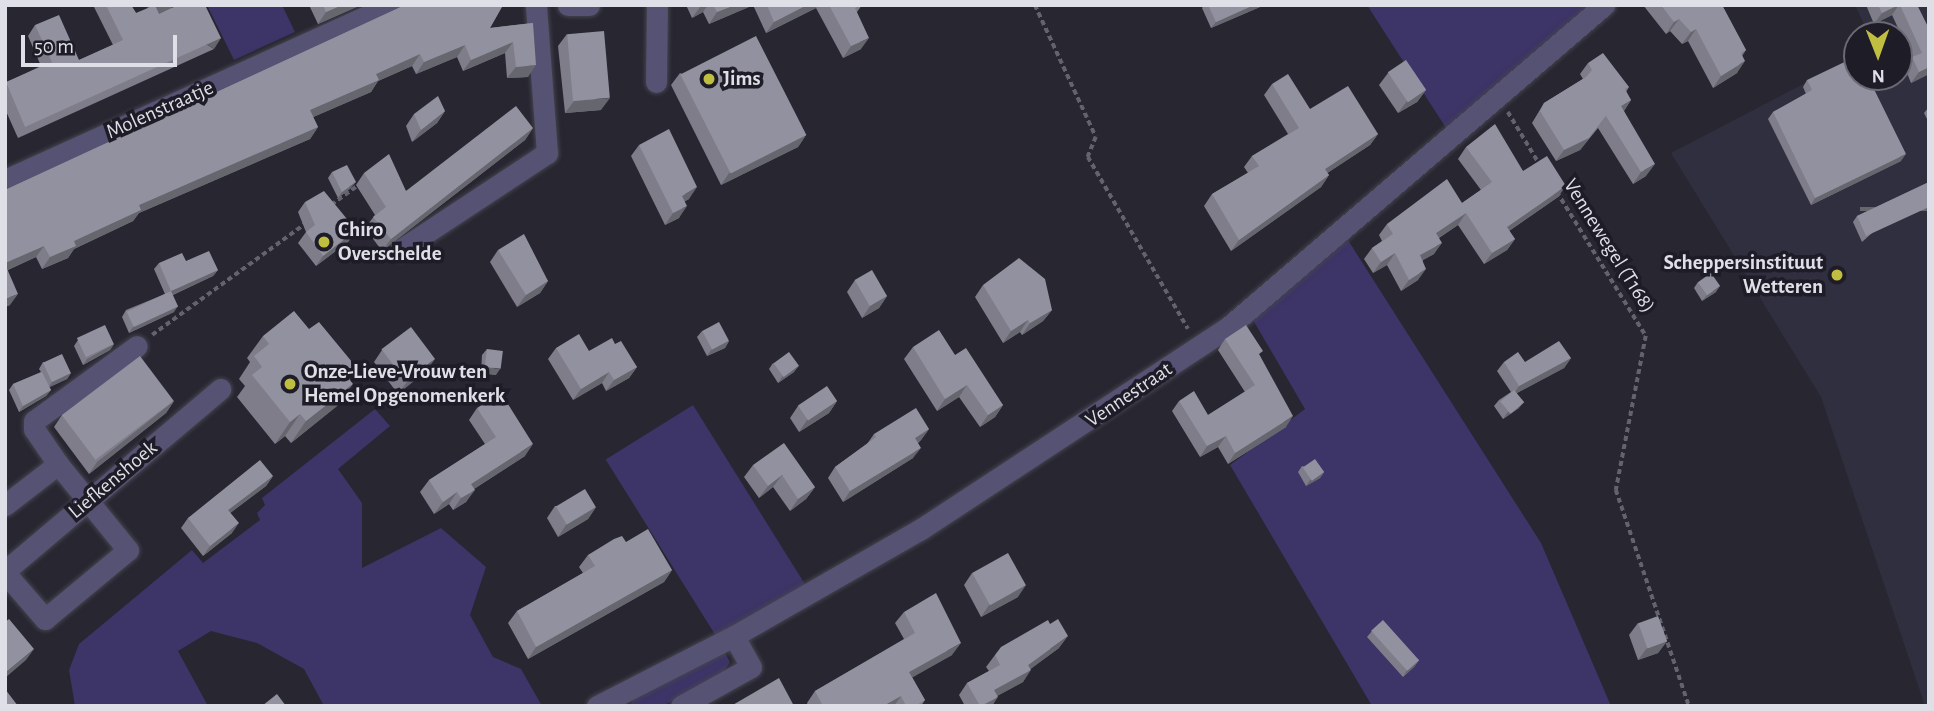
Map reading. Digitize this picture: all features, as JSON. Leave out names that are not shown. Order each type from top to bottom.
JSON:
[{"type":"street","name":"Molenstraatje","points":[[5,180],[391,5]]},
{"type":"street","points":[[400,250],[547,153],[536,5]]},
{"type":"street","points":[[568,5],[589,5]]},
{"type":"street","points":[[656,82],[657,5]]},
{"type":"street","name":"Vennestraat","points":[[610,703],[921,529],[1199,348],[1226,329],[1604,5]]},
{"type":"street","points":[[5,572],[45,619],[128,550],[58,464],[34,429],[34,421],[137,346]]},
{"type":"street","name":"Liefkenshoek","points":[[5,572],[220,389]]},
{"type":"street","points":[[5,505],[58,464]]},
{"type":"street","points":[[681,706],[751,667],[734,636]]},
{"type":"path","points":[[1034,5],[1096,137],[1088,158],[1199,348]]},
{"type":"path","name":"Vennewegel (T168)","points":[[1497,95],[1547,175]]},
{"type":"path","points":[[327,209],[360,184]]},
{"type":"path","name":"Vennewegel (T168)","points":[[1554,187],[1646,336],[1616,490],[1689,706]]},
{"type":"path","points":[[137,346],[316,217]]},
{"type":"shaded area","points":[[207,5],[282,5],[295,32],[234,60]]},
{"type":"shaded area","points":[[1367,5],[1591,5],[1446,128]]},
{"type":"shaded area","name":"Scheppersinstituut Wetteren","points":[[1855,5],[1929,5],[1929,706],[1925,706],[1821,397],[1671,153],[1843,63],[1843,91],[1913,91],[1913,21],[1862,21]]},
{"type":"shaded area","points":[[1346,237],[1541,543],[1611,706],[1372,706],[1230,465],[1305,409],[1253,320]]},
{"type":"shaded area","points":[[693,405],[805,585],[718,639],[606,460]]},
{"type":"shaded area","points":[[375,409],[390,426],[338,469],[362,503],[362,568],[441,528],[486,567],[470,615],[493,657],[521,669],[542,706],[324,706],[304,669],[257,643],[211,631],[178,651],[208,706],[75,706],[69,670],[79,644],[192,550],[203,563],[260,520],[257,513],[265,505],[262,498]]},
{"type":"shaded area","points":[[725,653],[730,662],[723,673],[663,706],[631,706],[632,699],[705,656]]},
{"type":"building","points":[[106,5],[131,5],[136,13],[155,5],[159,14],[178,5],[205,5],[221,38],[25,127],[6,82],[52,62],[35,25],[59,15],[79,60],[123,40]]},
{"type":"building","points":[[323,5],[342,5],[326,12]]},
{"type":"building","points":[[405,5],[503,5],[490,28],[533,23],[536,65],[516,67],[513,42],[471,60],[465,45],[424,62],[420,54],[376,74],[379,80],[310,110],[318,127],[139,205],[141,210],[74,241],[76,246],[50,257],[44,246],[5,263],[5,190]]},
{"type":"building","points":[[713,5],[735,5],[717,12]]},
{"type":"building","points":[[767,5],[807,5],[774,22]]},
{"type":"building","points":[[829,5],[860,5],[855,8],[869,38],[851,46]]},
{"type":"building","points":[[1208,5],[1254,5],[1216,22]]},
{"type":"building","points":[[1661,5],[1722,5],[1746,50],[1741,53],[1745,61],[1721,76],[1696,29],[1691,32],[1679,19],[1674,22]]},
{"type":"building","points":[[1878,5],[1898,5],[1882,13]]},
{"type":"building","points":[[1900,5],[1917,5],[1929,29],[1929,67],[1919,72],[1913,57],[1922,53],[1913,33],[1913,21],[1907,21]]},
{"type":"building","points":[[604,31],[610,98],[573,101],[567,34]]},
{"type":"building","points":[[756,36],[806,135],[731,173],[680,75]]},
{"type":"building","points":[[1603,53],[1629,87],[1625,89],[1631,100],[1621,106],[1655,164],[1641,172],[1606,116],[1589,138],[1564,150],[1540,111],[1544,103],[1586,77],[1592,70],[1588,63]]},
{"type":"building","points":[[1406,60],[1426,90],[1408,102],[1388,72]]},
{"type":"building","points":[[1843,63],[1843,91],[1875,91],[1906,154],[1815,198],[1773,112],[1812,90],[1807,80]]},
{"type":"building","points":[[1288,74],[1310,109],[1348,86],[1378,134],[1325,169],[1329,175],[1239,240],[1212,194],[1259,166],[1252,156],[1299,128],[1272,84]]},
{"type":"building","points":[[438,96],[445,111],[421,130],[414,114]]},
{"type":"building","points":[[516,106],[533,128],[391,239],[373,217],[386,207],[364,173],[389,154],[406,191]]},
{"type":"building","points":[[1495,124],[1523,171],[1547,156],[1566,186],[1507,227],[1515,239],[1492,253],[1466,213],[1436,233],[1442,243],[1420,255],[1426,269],[1409,280],[1395,253],[1381,262],[1372,248],[1393,234],[1387,224],[1447,179],[1462,203],[1492,182],[1466,147]]},
{"type":"building","points":[[669,129],[697,187],[682,196],[687,206],[673,213],[639,145]]},
{"type":"building","points":[[347,165],[356,182],[342,192],[332,172]]},
{"type":"building","points":[[1929,182],[1929,207],[1866,236],[1857,216]]},
{"type":"building","points":[[324,191],[356,230],[323,256],[306,232],[315,225],[305,202]]},
{"type":"building","points":[[524,234],[548,281],[526,295],[498,250]]},
{"type":"building","points":[[209,251],[218,270],[171,291],[159,263],[182,253],[186,261]]},
{"type":"building","points":[[1019,258],[1045,279],[1052,310],[1011,331],[983,285]]},
{"type":"building","points":[[5,264],[18,294],[5,299]]},
{"type":"building","points":[[872,270],[887,296],[870,306],[855,280]]},
{"type":"building","points":[[1711,273],[1720,286],[1707,295],[1698,282]]},
{"type":"building","points":[[171,291],[178,306],[134,327],[127,312]]},
{"type":"building","name":"Onze-Lieve-Vrouw ten Hemel Opgenomenkerk","points":[[294,311],[309,329],[319,322],[357,368],[347,376],[353,384],[306,421],[300,414],[290,422],[252,375],[262,367],[254,356],[269,344],[263,336]]},
{"type":"building","points":[[719,322],[729,341],[712,349],[702,331]]},
{"type":"building","points":[[105,325],[114,344],[86,357],[77,338]]},
{"type":"building","points":[[1246,325],[1263,351],[1259,354],[1293,416],[1235,453],[1226,436],[1207,446],[1179,401],[1194,391],[1208,415],[1255,385],[1225,339]]},
{"type":"building","points":[[411,327],[435,359],[406,381],[381,349]]},
{"type":"building","points":[[939,330],[955,355],[966,348],[1003,405],[988,415],[967,385],[945,399],[913,347]]},
{"type":"building","points":[[579,334],[589,351],[612,338],[615,344],[621,341],[637,367],[614,380],[609,372],[581,389],[556,348]]},
{"type":"building","points":[[1559,341],[1571,358],[1519,386],[1504,362],[1518,352],[1525,362]]},
{"type":"building","points":[[487,349],[503,351],[501,369],[485,367]]},
{"type":"building","points":[[789,352],[799,366],[784,377],[774,363]]},
{"type":"building","points":[[62,354],[71,373],[52,382],[43,363]]},
{"type":"building","points":[[140,356],[174,401],[95,460],[62,415]]},
{"type":"building","points":[[42,372],[51,390],[23,406],[13,384]]},
{"type":"building","points":[[827,386],[837,401],[808,420],[798,406]]},
{"type":"building","points":[[1514,390],[1524,402],[1510,414],[1500,402]]},
{"type":"building","points":[[501,393],[533,444],[471,484],[475,490],[461,498],[457,492],[443,502],[429,480],[496,437],[477,408]]},
{"type":"building","points":[[916,408],[929,429],[915,438],[921,448],[850,491],[835,467],[876,437],[874,434]]},
{"type":"building","points":[[784,443],[815,487],[798,499],[782,475],[768,486],[753,465]]},
{"type":"building","points":[[1315,459],[1324,472],[1312,481],[1303,468]]},
{"type":"building","points":[[260,460],[273,476],[228,510],[239,523],[210,546],[188,518]]},
{"type":"building","points":[[585,489],[596,507],[567,525],[556,507]]},
{"type":"building","points":[[648,529],[672,570],[536,647],[517,611],[595,566],[588,555],[614,539],[622,536],[626,542]]},
{"type":"building","points":[[1008,553],[1026,585],[990,605],[972,573]]},
{"type":"building","points":[[936,593],[961,643],[909,672],[925,700],[915,706],[906,706],[901,696],[883,706],[823,706],[815,691],[915,633],[904,612]]},
{"type":"building","points":[[1658,616],[1667,641],[1648,649],[1638,623]]},
{"type":"building","points":[[9,619],[34,649],[5,673],[5,622]]},
{"type":"building","points":[[1058,619],[1068,636],[1028,665],[1031,670],[994,690],[998,697],[980,706],[967,683],[1000,665],[995,655],[1001,647],[1048,620],[1050,624]]},
{"type":"building","points":[[1383,620],[1419,660],[1407,671],[1371,631]]},
{"type":"building","points":[[779,678],[794,706],[731,706]]},
{"type":"building","points":[[5,689],[18,706],[5,706]]},
{"type":"building","points":[[277,694],[286,706],[262,706]]},
{"type":"place","name":"Jims","points":[[709,79]]},
{"type":"place","name":"Chiro Overschelde","points":[[324,242]]},
{"type":"place","name":"Scheppersinstituut Wetteren","points":[[1837,275]]},
{"type":"place","name":"Onze-Lieve-Vrouw ten Hemel Opgenomenkerk","points":[[290,384]]}]
